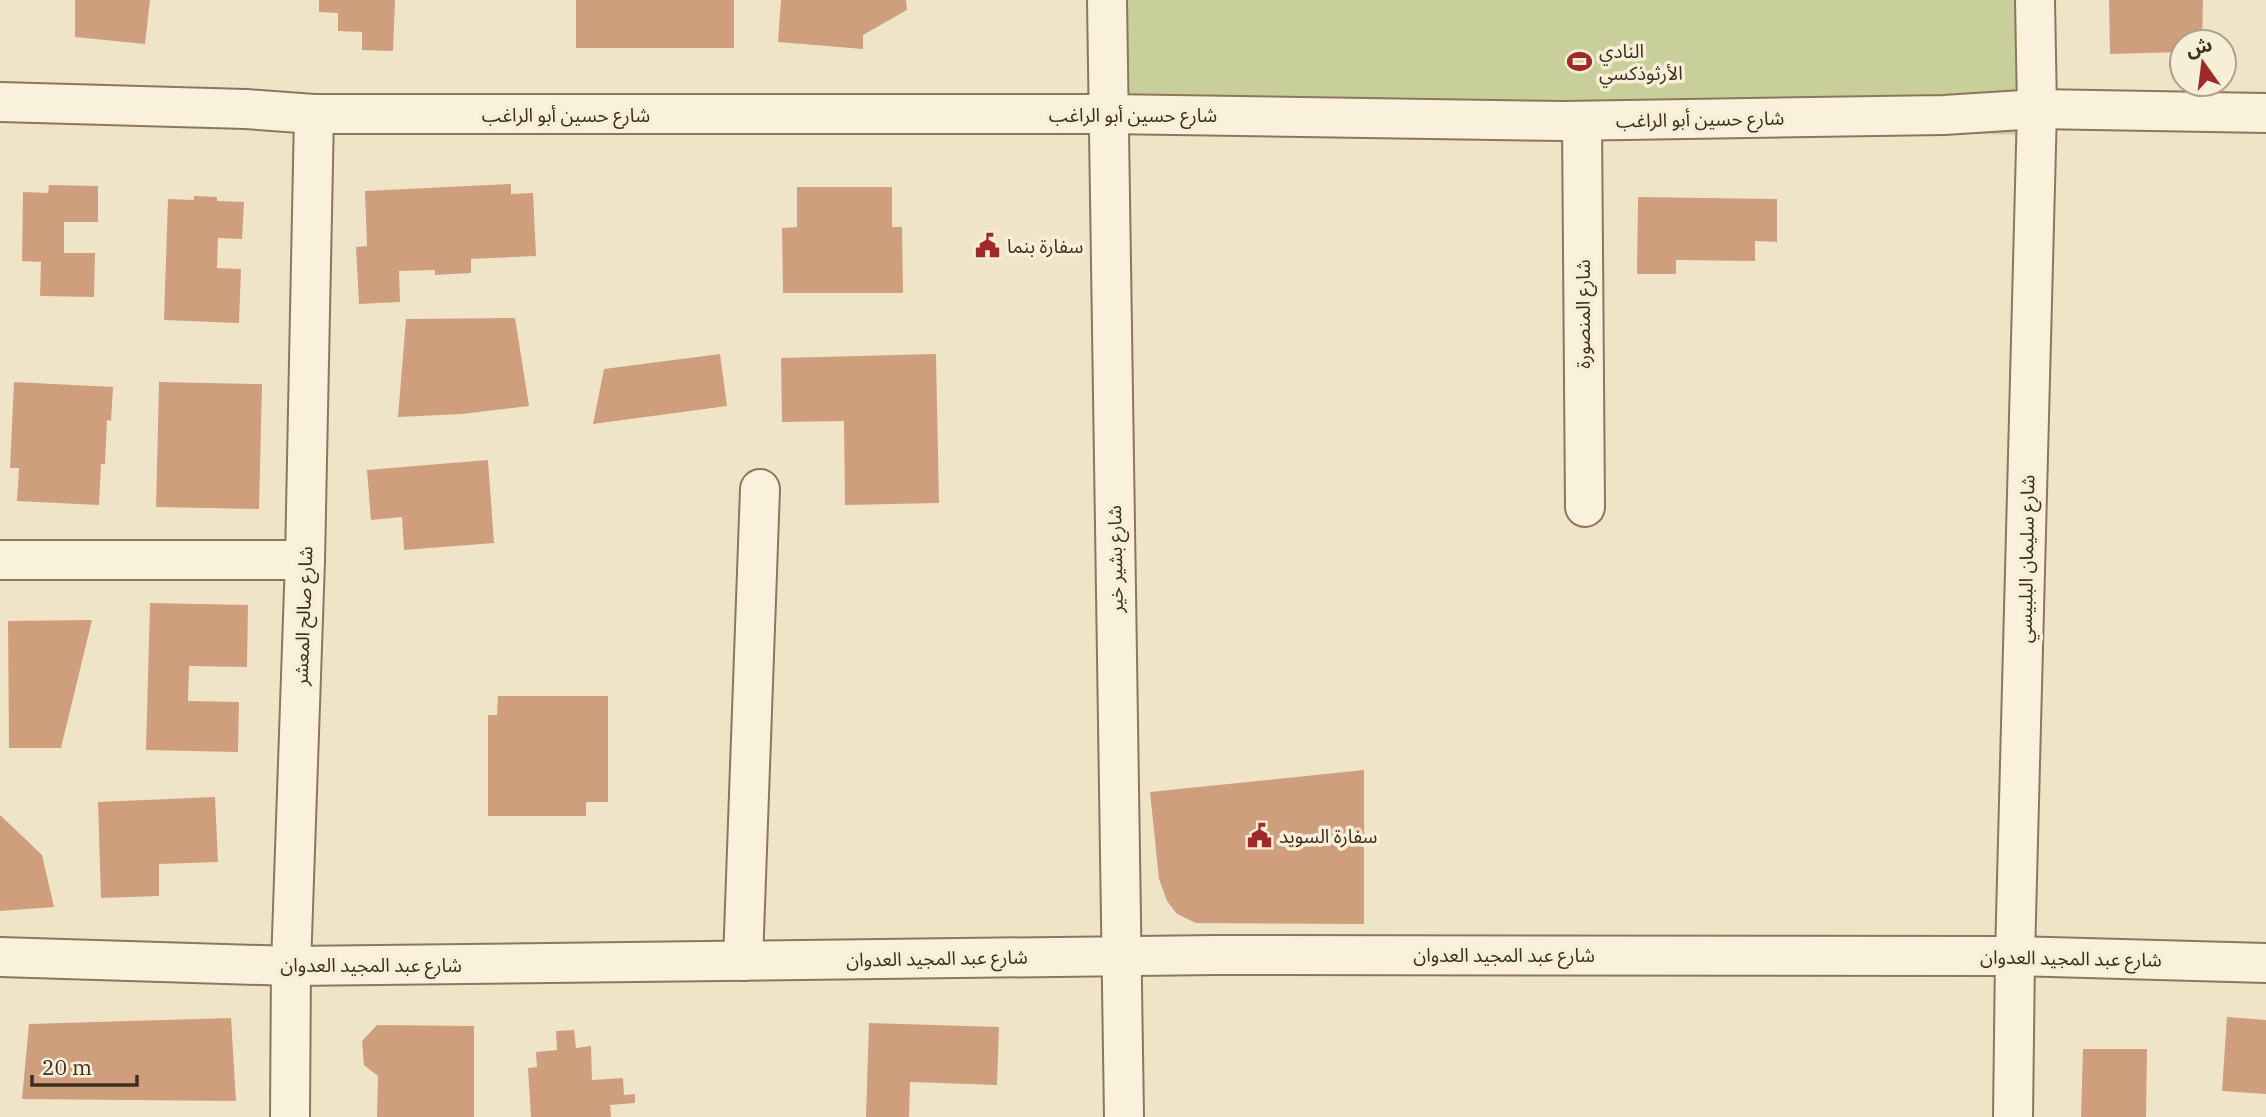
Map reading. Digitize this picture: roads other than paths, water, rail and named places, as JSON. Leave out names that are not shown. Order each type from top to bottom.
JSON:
[{"type":"street","name":"شارع بشير خير","points":[[1107,0],[1124,1117]]},
{"type":"street","name":"شارع سليمان البلبيسي","points":[[2013,1117],[2037,109],[2035,0]]},
{"type":"street","name":"شارع حسين أبو الراغب","points":[[0,102],[246,109],[314,114],[1108,114],[1582,121],[1944,115],[2037,109],[2266,113]]},
{"type":"street","name":"شارع صالح المعشر","points":[[290,1117],[291,966],[305,560],[314,114]]},
{"type":"street","name":"شارع المنصورة","points":[[1582,121],[1585,507]]},
{"type":"street","points":[[743,961],[760,489]]},
{"type":"street","points":[[0,560],[305,560]]},
{"type":"street","name":"شارع عبد المجيد العدوان","points":[[0,957],[291,966],[1216,955],[2015,956],[2266,963]]},
{"type":"place","name":"النادي الأرثوذكسي","points":[[1579,62]]},
{"type":"place","name":"سفارة بنما","points":[[987,246]]},
{"type":"place","name":"سفارة السويد","points":[[1259,836]]}]
